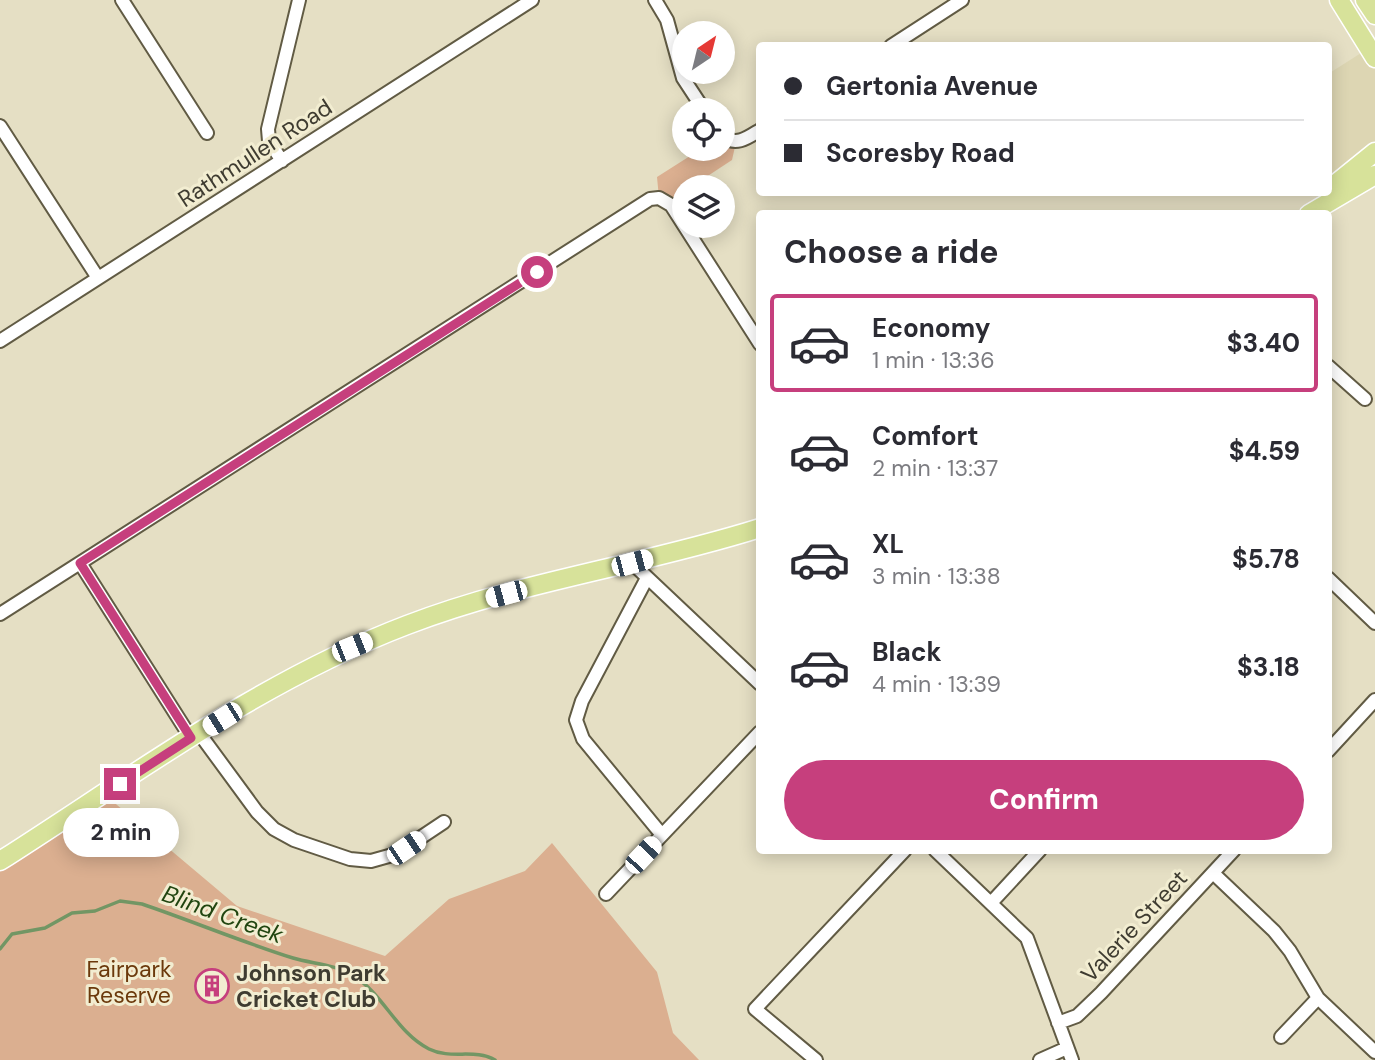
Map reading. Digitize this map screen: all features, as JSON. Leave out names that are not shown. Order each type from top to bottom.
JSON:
[{"type":"main road","points":[[1339,0],[1375,58]]},
{"type":"main road","points":[[1365,0],[1375,15]]},
{"type":"main road","points":[[1332,187],[1372,152]]},
{"type":"main road","points":[[1316,210],[1375,175]]},
{"type":"main road","points":[[1306,210],[1322,196]]},
{"type":"main road","points":[[0,861],[195,735],[303,671],[410,624],[487,599],[756,529]]},
{"type":"street","points":[[122,0],[207,133]]},
{"type":"street","points":[[282,161],[269,141],[268,129],[299,0]]},
{"type":"street","name":"Rathmullen Road","points":[[0,341],[532,0]]},
{"type":"street","points":[[655,0],[667,20],[683,78],[696,98]]},
{"type":"street","points":[[897,42],[962,0]]},
{"type":"street","points":[[1,131],[98,278]]},
{"type":"street","points":[[735,141],[756,132]]},
{"type":"street","points":[[0,614],[650,199],[659,198],[671,205],[756,338]]},
{"type":"street","points":[[1332,370],[1365,399]]},
{"type":"street","points":[[80,563],[195,735],[265,820],[284,835],[351,859],[380,859],[396,854],[444,822]]},
{"type":"street","points":[[632,563],[756,680]]},
{"type":"street","points":[[647,578],[582,701],[576,720],[583,739],[662,835]]},
{"type":"street","points":[[1332,582],[1375,622]]},
{"type":"street","points":[[1332,747],[1375,700]]},
{"type":"street","points":[[606,894],[756,736]]},
{"type":"street","points":[[816,1060],[755,1009],[901,854]]},
{"type":"street","points":[[940,854],[1030,943],[1070,1054],[1040,1060]]},
{"type":"street","points":[[991,903],[1036,854]]},
{"type":"street","name":"Valerie Street","points":[[1058,1023],[1077,1016],[1101,993],[1230,854]]},
{"type":"street","points":[[1213,873],[1282,940],[1318,998],[1375,1052]]},
{"type":"street","points":[[1281,1037],[1318,998]]},
{"type":"shaded area","points":[[1369,48],[1375,58],[1375,147],[1332,183],[1332,71]]},
{"type":"green space","points":[[682,161],[730,161],[709,175],[672,175],[672,200],[668,202],[659,198],[657,177]]},
{"type":"green space","name":"Fairpark Reserve","points":[[104,794],[237,906],[385,956],[449,899],[525,871],[552,843],[657,972],[673,1033],[699,1060],[0,1060],[0,861]]},
{"type":"waterway","name":"Blind Creek","points":[[0,949],[12,934],[45,928],[72,913],[95,911],[120,901],[142,904],[274,952],[347,972],[365,984],[408,1034],[429,1049],[446,1054],[479,1055],[495,1060]]},
{"type":"place","name":"Johnson Park Cricket Club","points":[[212,986]]},
{"type":"route","points":[[120,784],[191,738],[80,563],[537,272]]}]
